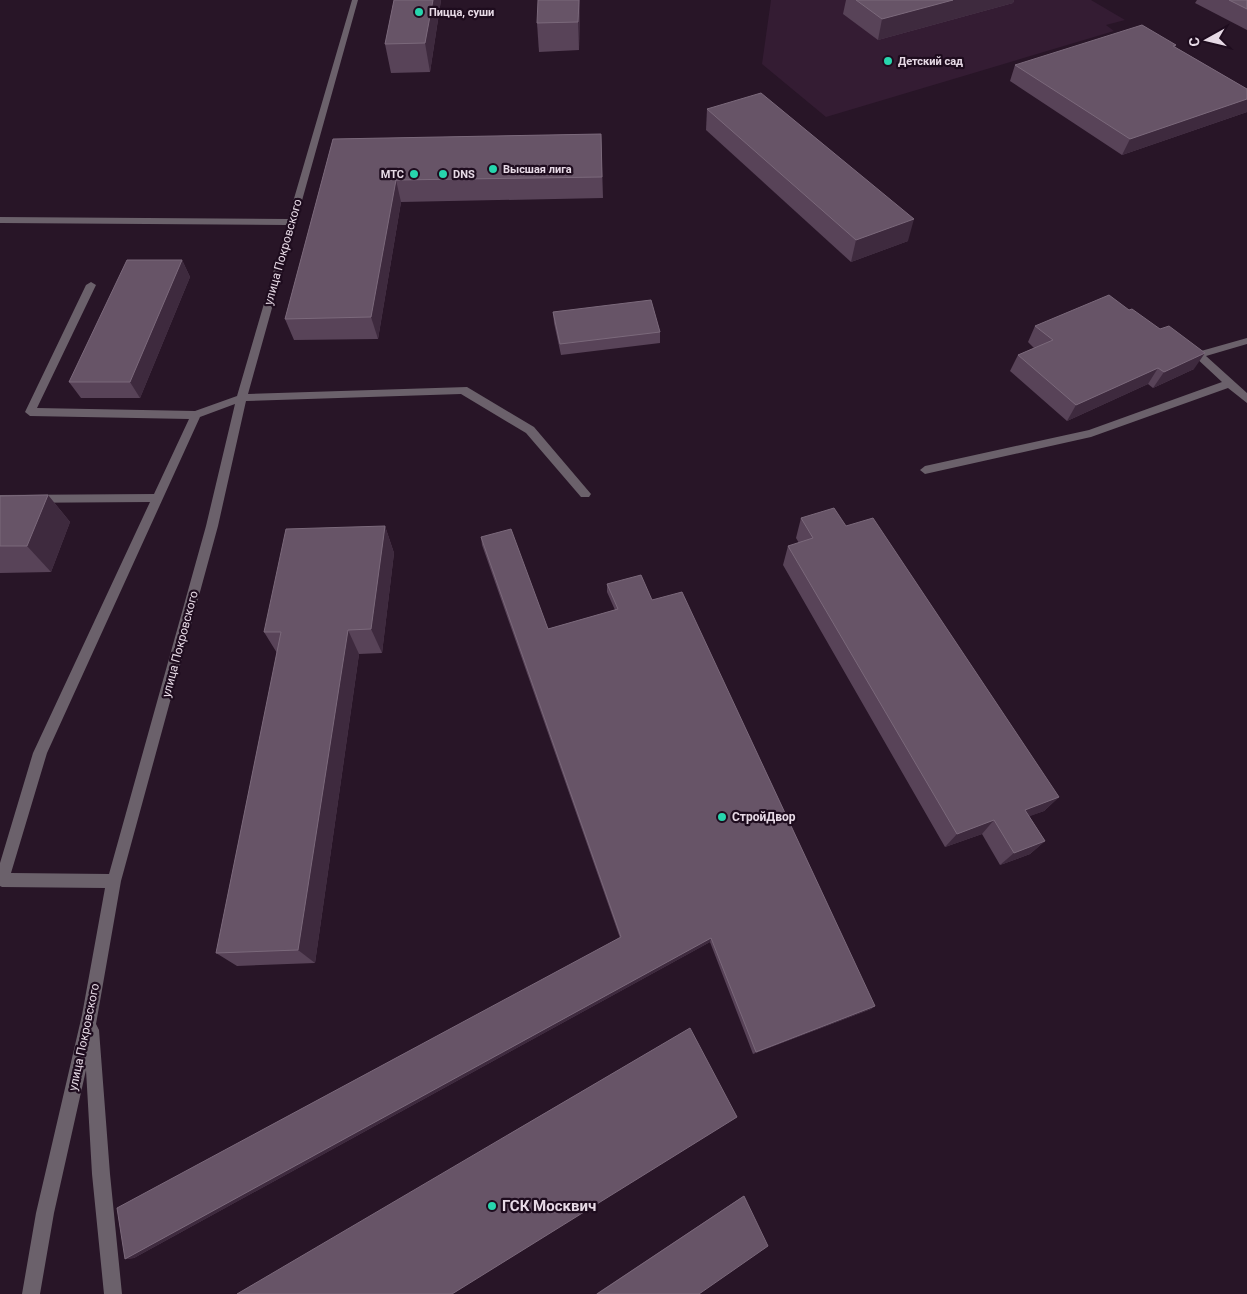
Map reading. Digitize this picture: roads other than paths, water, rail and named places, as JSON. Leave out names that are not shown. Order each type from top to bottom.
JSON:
[{"type":"street","name":"улица Покровского","points":[[31,1294],[44,1213],[90,1015],[114,881],[212,526],[242,398],[355,0]]},
{"type":"street","points":[[0,220],[292,222]]},
{"type":"street","points":[[91,285],[30,412],[196,415],[242,398],[463,390],[530,430],[585,494]]},
{"type":"street","points":[[1247,341],[1198,355],[1247,398]]},
{"type":"street","points":[[925,470],[1091,433],[1230,383]]},
{"type":"street","points":[[114,881],[1,880],[40,753],[196,415]]},
{"type":"street","points":[[0,500],[157,498]]},
{"type":"street","points":[[90,1015],[101,1174],[113,1294]]},
{"type":"place","name":"Пицца, суши","points":[[419,12]]},
{"type":"place","name":"Детский сад","points":[[888,61]]},
{"type":"place","name":"Высшая лига","points":[[493,169]]},
{"type":"place","name":"МТС","points":[[414,174]]},
{"type":"place","name":"DNS","points":[[443,174]]},
{"type":"place","name":"СтройДвор","points":[[722,817]]},
{"type":"place","name":"ГСК Москвич","points":[[492,1206]]}]
